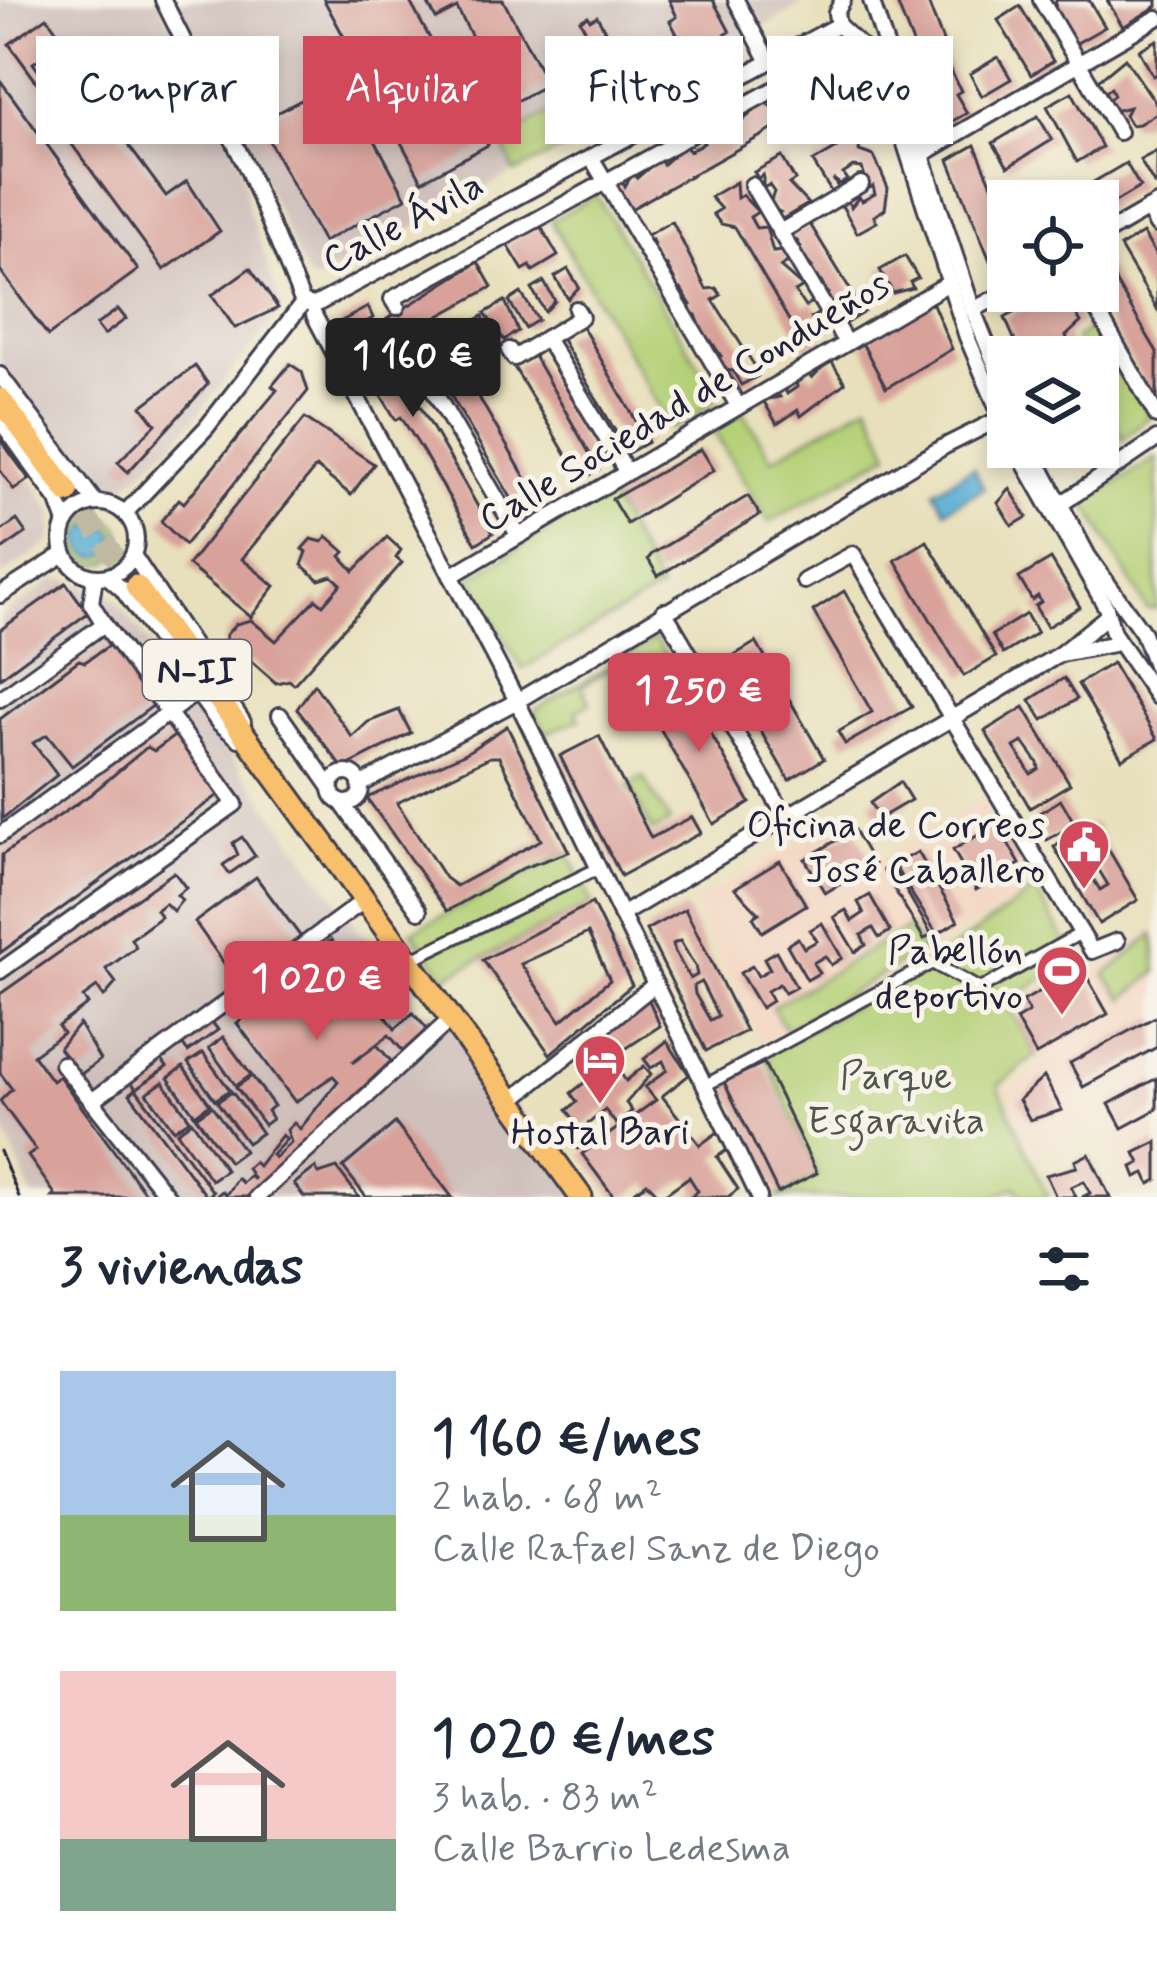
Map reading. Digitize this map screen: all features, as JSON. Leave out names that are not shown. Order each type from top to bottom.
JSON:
[{"type":"main road","points":[[0,400],[68,492]]},
{"type":"main road","name":"N-II","points":[[136,586],[581,1197]]},
{"type":"street","points":[[163,0],[247,168],[308,309],[518,701],[758,1197]]},
{"type":"street","points":[[736,0],[767,58]]},
{"type":"street","points":[[844,0],[836,13],[838,25],[854,36]]},
{"type":"street","points":[[873,0],[987,344]]},
{"type":"street","points":[[1042,0],[1119,132]]},
{"type":"street","points":[[858,36],[872,31],[878,18]]},
{"type":"street","points":[[922,154],[1157,18]]},
{"type":"street","name":"Calle Ávila","points":[[816,36],[838,25]]},
{"type":"street","name":"Calle Ávila","points":[[125,513],[308,309],[767,61]]},
{"type":"street","name":"Calle Ávila","points":[[397,308],[392,299],[767,93]]},
{"type":"street","points":[[905,144],[949,283],[987,380]]},
{"type":"street","points":[[590,157],[737,404]]},
{"type":"street","points":[[780,232],[861,184]]},
{"type":"street","points":[[752,185],[845,341]]},
{"type":"street","points":[[1119,226],[1152,206],[1157,225]]},
{"type":"street","name":"Calle Sociedad de Condueños","points":[[452,576],[949,283]]},
{"type":"street","points":[[973,310],[987,302]]},
{"type":"street","points":[[509,350],[514,358],[581,317],[576,309]]},
{"type":"street","points":[[1098,312],[1157,416]]},
{"type":"street","points":[[546,338],[626,471]]},
{"type":"street","points":[[0,375],[95,502],[125,513],[136,535],[133,555],[236,704],[257,754]]},
{"type":"street","points":[[425,376],[518,535]]},
{"type":"street","points":[[0,420],[56,499],[66,523],[64,554],[76,570],[122,589],[218,722],[257,754]]},
{"type":"street","points":[[341,802],[354,800],[360,784],[518,701],[945,446],[987,432]]},
{"type":"street","points":[[1058,506],[1157,439]]},
{"type":"street","points":[[1026,468],[1097,597],[1110,631],[1151,674]]},
{"type":"street","points":[[1040,468],[1058,506],[1114,592],[1151,636],[1151,674],[1157,697]]},
{"type":"street","points":[[66,523],[75,511],[95,502]]},
{"type":"street","points":[[0,595],[64,554]]},
{"type":"street","points":[[804,581],[854,554],[1092,951],[1117,941]]},
{"type":"street","points":[[0,971],[235,804],[91,603],[101,577],[133,555]]},
{"type":"street","points":[[1114,592],[1125,616],[1151,636]]},
{"type":"street","points":[[1082,642],[1097,597]]},
{"type":"street","points":[[664,611],[784,814]]},
{"type":"street","points":[[621,915],[953,714],[1110,631],[1125,616]]},
{"type":"street","points":[[0,699],[104,624]]},
{"type":"street","points":[[1082,642],[1110,631],[1151,636]]},
{"type":"street","points":[[0,835],[196,693]]},
{"type":"street","points":[[280,716],[419,911]]},
{"type":"street","points":[[331,788],[337,776],[346,773],[360,784]]},
{"type":"street","points":[[410,960],[599,868]]},
{"type":"street","points":[[92,1101],[365,899]]},
{"type":"street","points":[[704,1086],[932,963],[980,989],[1083,932]]},
{"type":"street","points":[[512,1100],[653,985]]},
{"type":"street","points":[[257,1197],[452,1018]]},
{"type":"street","points":[[62,1064],[168,1197]]},
{"type":"shaded area","points":[[0,0],[159,0],[177,36],[36,36],[36,144],[232,144],[241,162],[247,205],[281,311],[176,441],[124,486],[108,487],[80,471],[0,365]]},
{"type":"shaded area","points":[[174,0],[807,0],[743,41],[743,36],[545,36],[545,144],[566,144],[315,281],[307,277],[247,144],[279,144],[279,36],[193,36]]},
{"type":"shaded area","points":[[0,438],[54,512],[51,541],[0,577]]},
{"type":"shaded area","points":[[65,579],[114,597],[417,1008],[452,1018],[581,1197],[33,1197],[0,1119],[0,619],[53,580]]},
{"type":"shaded area","points":[[982,799],[1035,890],[763,1047],[692,903],[846,814],[876,860]]},
{"type":"shaded area","points":[[1157,927],[1157,1183],[1134,1193],[1101,1123],[1034,1153],[1004,1090],[1042,1069],[1016,1020],[1029,1012],[1023,1001],[1069,975],[1075,984]]},
{"type":"green space","points":[[545,116],[545,144],[571,144],[515,173],[503,144],[521,144],[521,129]]},
{"type":"green space","points":[[596,195],[714,390],[715,402],[672,429],[551,221]]},
{"type":"green space","points":[[1098,324],[1105,336],[1078,336]]},
{"type":"green space","points":[[1119,360],[1151,415],[1123,439],[1119,431]]},
{"type":"green space","points":[[869,403],[890,453],[769,522],[713,430],[743,411],[772,459]]},
{"type":"green space","points":[[1157,458],[1157,609],[1147,609],[1085,502]]},
{"type":"green space","points":[[607,493],[660,589],[522,669],[471,578]]},
{"type":"green space","points":[[98,516],[115,523],[122,540],[115,557],[98,564],[81,557],[74,540],[81,523]]},
{"type":"green space","points":[[655,639],[673,666],[640,687],[634,679],[628,683],[626,670],[617,665],[582,686],[590,702],[576,711],[580,719],[546,733],[534,711]]},
{"type":"green space","points":[[643,777],[670,822],[653,832],[629,785]]},
{"type":"green space","points":[[568,853],[592,903],[445,977],[412,931]]},
{"type":"green space","name":"Parque Esgaravita","points":[[1035,890],[1075,957],[1006,1003],[1036,1055],[998,1086],[1048,1197],[1022,1197],[1016,1186],[994,1197],[777,1197],[818,1175],[765,1054],[932,963]]},
{"type":"green space","points":[[909,927],[923,950],[786,1030],[772,1007]]},
{"type":"green space","points":[[1154,934],[1157,972],[1124,999],[1105,975]]},
{"type":"water","points":[[973,467],[984,488],[945,510],[934,491]]},
{"type":"water","points":[[98,523],[110,528],[115,540],[110,552],[98,557],[86,552],[81,540],[86,528]]},
{"type":"building","points":[[324,0],[409,0],[429,36],[343,36]]},
{"type":"building","points":[[426,0],[503,0],[545,78],[545,86],[521,98],[521,36],[472,36],[457,8],[436,19]]},
{"type":"building","points":[[669,0],[713,0],[730,32],[678,36],[670,21],[677,17]]},
{"type":"building","points":[[927,0],[941,36],[910,36],[897,3]]},
{"type":"building","points":[[1056,0],[1089,0],[1105,27],[1075,44],[1055,8]]},
{"type":"building","points":[[1107,0],[1157,0],[1157,6],[1123,27]]},
{"type":"building","points":[[1020,6],[1053,61],[1031,75],[998,20]]},
{"type":"building","points":[[597,16],[608,36],[589,36],[580,20]]},
{"type":"building","points":[[47,17],[60,36],[36,36],[36,81],[9,44]]},
{"type":"building","points":[[1157,40],[1157,74],[1153,76],[1139,50]]},
{"type":"building","points":[[998,57],[1011,79],[982,96],[970,74]]},
{"type":"building","points":[[1125,58],[1157,105],[1157,113],[1139,124],[1131,125],[1125,115],[1129,107],[1114,111],[1107,100],[1114,95],[1111,88],[1103,92],[1097,81]]},
{"type":"building","points":[[953,75],[961,91],[956,94],[967,113],[953,121]]},
{"type":"building","points":[[0,80],[36,130],[36,144],[46,144],[138,270],[48,336],[0,270]]},
{"type":"building","points":[[1072,92],[1102,147],[1077,162],[1047,106]]},
{"type":"building","points":[[303,99],[303,144],[377,144],[406,198],[323,242],[271,144],[279,144],[279,112]]},
{"type":"building","points":[[764,102],[767,133],[629,210],[614,184],[621,179],[625,186],[634,172],[637,178],[685,145],[689,151],[702,144],[743,144],[743,120]]},
{"type":"building","points":[[1038,116],[1052,140],[1008,167],[993,143]]},
{"type":"building","points":[[72,144],[127,144],[166,196],[187,181],[220,231],[164,270]]},
{"type":"building","points":[[402,144],[487,144],[488,145],[422,181]]},
{"type":"building","points":[[844,144],[860,144],[859,151],[874,156],[888,188],[885,209],[874,216],[877,222],[857,233],[841,204],[847,200],[851,207],[859,197],[862,201],[875,194],[873,186],[868,189],[862,168],[853,167],[843,174],[847,180],[840,184],[833,179],[839,189],[832,193],[813,162]]},
{"type":"building","points":[[975,145],[990,180],[987,253],[949,160]]},
{"type":"building","points":[[1157,151],[1157,182],[1154,184],[1140,160]]},
{"type":"building","points":[[782,157],[795,180],[789,184],[808,204],[779,221],[775,215],[780,212],[769,206],[774,192],[769,185],[763,188],[763,175],[758,178],[754,172]]},
{"type":"building","points":[[1126,163],[1140,187],[1119,200],[1119,180],[1097,180]]},
{"type":"building","points":[[736,182],[737,198],[742,195],[758,212],[750,217],[756,228],[766,227],[773,252],[782,251],[789,261],[780,267],[803,287],[795,292],[805,307],[812,302],[819,313],[811,318],[822,336],[805,348],[735,227],[721,224],[713,214],[721,209],[710,197]]},
{"type":"building","points":[[672,221],[706,289],[716,288],[721,295],[713,300],[756,368],[758,376],[741,385],[733,371],[722,370],[715,359],[721,356],[711,341],[707,344],[696,315],[691,318],[685,308],[691,305],[681,289],[676,292],[671,283],[675,281],[667,266],[662,268],[652,240],[647,243],[644,237]]},
{"type":"building","points":[[810,224],[864,312],[841,326],[843,318],[823,296],[828,293],[796,250],[801,247],[788,237]]},
{"type":"building","points":[[540,225],[558,256],[533,271],[530,266],[523,270],[507,244]]},
{"type":"building","points":[[1143,233],[1157,257],[1157,309],[1120,247]]},
{"type":"building","points":[[905,256],[918,278],[910,282],[913,288],[893,293],[880,270]]},
{"type":"building","points":[[478,262],[492,287],[421,326],[425,333],[402,346],[387,319]]},
{"type":"building","points":[[250,268],[278,308],[235,328],[212,295]]},
{"type":"building","points":[[568,269],[579,287],[568,299],[555,277]]},
{"type":"building","points":[[544,282],[555,301],[545,312],[532,289]]},
{"type":"building","points":[[1119,288],[1157,352],[1157,404],[1119,336],[1102,312],[1119,312]]},
{"type":"building","points":[[521,293],[538,320],[525,328],[509,301]]},
{"type":"building","points":[[505,301],[518,331],[504,340],[485,313]]},
{"type":"building","points":[[933,304],[952,349],[886,388],[862,343],[922,305]]},
{"type":"building","points":[[368,307],[373,318],[368,321],[401,384],[416,408],[420,406],[493,533],[476,544],[422,450],[401,417],[396,420],[338,323]]},
{"type":"building","points":[[118,309],[126,319],[104,335],[96,325]]},
{"type":"building","points":[[1015,312],[1075,312],[1081,322],[1066,336],[1013,336],[1005,318]]},
{"type":"building","points":[[483,316],[495,351],[482,359],[464,327]]},
{"type":"building","points":[[582,326],[648,442],[628,453],[561,338]]},
{"type":"building","points":[[445,338],[542,507],[523,518],[424,350]]},
{"type":"building","points":[[534,356],[599,470],[581,480],[514,367]]},
{"type":"building","points":[[830,359],[845,383],[801,416],[798,410],[777,424],[763,400],[780,397],[776,391],[783,386],[787,394],[797,387],[796,378],[807,371],[812,378]]},
{"type":"building","points":[[290,364],[302,372],[308,391],[185,545],[161,521],[179,499],[184,503],[277,390],[272,386]]},
{"type":"building","points":[[195,366],[208,384],[128,472],[118,462],[156,424],[142,406]]},
{"type":"building","points":[[305,418],[374,464],[351,495],[316,467],[242,559],[275,586],[251,617],[188,565]]},
{"type":"building","points":[[0,439],[29,479],[14,490],[0,470]]},
{"type":"building","points":[[701,449],[714,470],[627,524],[612,499]]},
{"type":"building","points":[[1010,489],[1027,517],[1012,526],[998,503]]},
{"type":"building","points":[[748,496],[760,515],[658,576],[648,559],[652,554]]},
{"type":"building","points":[[17,520],[26,533],[0,551],[0,532]]},
{"type":"building","points":[[327,536],[345,552],[341,556],[354,571],[387,537],[401,550],[396,558],[402,563],[294,684],[289,680],[276,683],[251,661],[245,668],[238,662],[245,655],[241,651],[233,660],[224,652],[226,635],[236,624],[251,620],[276,641],[316,599],[323,605],[341,584],[332,576],[319,580],[302,565],[307,552],[302,549],[311,539],[323,542]]},
{"type":"building","points":[[927,541],[996,657],[964,676],[895,560]]},
{"type":"building","points":[[1051,559],[1080,607],[1047,627],[1035,606],[1041,602],[1038,596],[1032,600],[1019,578]]},
{"type":"building","points":[[66,583],[88,613],[0,678],[0,630]]},
{"type":"building","points":[[844,591],[912,707],[845,744],[838,732],[872,712],[813,611]]},
{"type":"building","points":[[1026,614],[1037,633],[1003,654],[992,635]]},
{"type":"building","points":[[756,642],[824,759],[789,780],[721,663]]},
{"type":"building","points":[[111,644],[154,705],[72,766],[47,735],[33,743],[57,775],[2,819],[0,719],[79,660],[85,662]]},
{"type":"building","points":[[1112,663],[1157,739],[1122,759],[1078,684]]},
{"type":"building","points":[[1064,678],[1077,699],[1043,720],[1030,700]]},
{"type":"building","points":[[314,684],[352,737],[368,722],[399,710],[411,733],[343,768],[297,709]]},
{"type":"building","points":[[684,686],[750,803],[714,824],[648,707]]},
{"type":"building","points":[[1024,707],[1070,784],[1030,808],[985,731]],"holes":[[[1023,742],[1039,769],[1031,774],[1014,747]]]},
{"type":"building","points":[[507,726],[569,852],[523,868],[447,911],[367,798],[466,753]],"holes":[[[490,757],[499,757],[541,840],[456,886],[445,878],[397,803]]]},
{"type":"building","points":[[177,734],[220,794],[0,953],[2,855],[91,794],[147,747],[154,751]]},
{"type":"building","points":[[599,736],[651,838],[692,817],[701,833],[621,876],[560,756]]},
{"type":"building","points":[[900,782],[911,800],[880,818],[870,803]]},
{"type":"building","points":[[1061,800],[1075,824],[1047,840],[1034,816]]},
{"type":"building","points":[[1093,823],[1138,900],[1099,924],[1054,847]],"holes":[[[1091,857],[1108,885],[1100,890],[1083,862]]]},
{"type":"building","points":[[997,824],[1020,864],[976,890],[953,850]]},
{"type":"building","points":[[854,830],[874,864],[825,893],[805,859]]},
{"type":"building","points":[[242,837],[255,856],[229,874],[223,865],[238,855],[233,843]]},
{"type":"building","points":[[918,852],[958,921],[937,934],[896,864]]},
{"type":"building","points":[[780,861],[806,905],[762,932],[753,917],[759,913],[735,888]]},
{"type":"building","points":[[891,865],[932,935],[924,939],[883,870]]},
{"type":"building","points":[[174,872],[186,888],[177,895],[182,900],[173,911],[165,903],[156,910],[161,917],[131,939],[136,947],[106,969],[116,983],[104,997],[97,987],[83,997],[88,1004],[58,1026],[63,1033],[33,1055],[52,1081],[59,1076],[148,1197],[52,1197],[55,1194],[28,1156],[36,1150],[0,1101],[12,1089],[0,1073],[0,994]]},
{"type":"building","points":[[256,877],[301,937],[238,983],[195,922]]},
{"type":"building","points":[[870,895],[890,931],[879,938],[873,928],[861,935],[866,945],[855,952],[834,917],[846,910],[852,921],[864,913],[858,902]]},
{"type":"building","points":[[592,903],[632,985],[550,1054],[483,960]],"holes":[[[588,933],[610,980],[561,1021],[521,964]]]},
{"type":"building","points":[[685,909],[746,1031],[706,1051],[646,930]],"holes":[[[680,941],[695,966],[697,975],[690,979],[675,952],[673,944]],[[701,982],[718,1016],[710,1020],[695,994],[694,986]]]},
{"type":"building","points":[[822,923],[842,958],[831,965],[825,956],[813,963],[819,973],[807,980],[787,945],[798,938],[804,948],[817,941],[810,930]]},
{"type":"building","points":[[331,940],[395,1029],[413,1013],[427,1029],[403,1051],[389,1035],[352,1063],[377,1045],[391,1061],[247,1197],[215,1197],[222,1191],[226,1195],[237,1178],[242,1183],[249,1176],[254,1180],[247,1168],[254,1162],[258,1166],[282,1135],[287,1139],[272,1155],[275,1158],[291,1142],[287,1130],[294,1123],[300,1129],[338,1081],[333,1076],[295,1102],[237,1023],[246,1016],[238,1005]]},
{"type":"building","points":[[776,951],[796,987],[785,993],[779,984],[767,991],[772,1001],[761,1008],[740,973],[752,966],[758,976],[770,969],[764,958]]},
{"type":"building","name":"Pabellón deportivo","points":[[1069,975],[1074,984],[1087,977],[1108,1014],[1036,1055],[1016,1020],[1029,1012],[1023,1001]]},
{"type":"building","points":[[648,998],[660,1026],[619,1053],[612,1064],[597,1043]]},
{"type":"building","points":[[1157,1016],[1157,1047],[1083,1087],[1070,1063]]},
{"type":"building","points":[[212,1022],[218,1030],[188,1052],[182,1044]]},
{"type":"building","points":[[79,1024],[100,1060],[80,1075],[59,1048]]},
{"type":"building","points":[[223,1037],[251,1075],[236,1086],[209,1048]]},
{"type":"building","points":[[667,1041],[689,1075],[662,1096],[700,1145],[718,1132],[727,1150],[717,1157],[738,1189],[728,1197],[690,1197],[698,1191],[689,1177],[661,1197],[647,1183],[627,1197],[614,1197],[582,1154],[656,1100],[645,1087],[667,1070],[663,1061],[651,1068],[644,1059]]},
{"type":"building","points":[[203,1053],[230,1090],[215,1100],[188,1063]]},
{"type":"building","points":[[161,1059],[167,1067],[136,1089],[131,1081]]},
{"type":"building","points":[[764,1063],[817,1173],[778,1193],[724,1082]]},
{"type":"building","name":"Hostal Bari","points":[[644,1066],[651,1074],[626,1103],[632,1111],[616,1124],[605,1110],[584,1127],[592,1138],[578,1149],[568,1137],[580,1128],[567,1110],[577,1102],[571,1093],[589,1079],[596,1088],[619,1071],[626,1081]]},
{"type":"building","points":[[183,1067],[210,1104],[195,1115],[168,1078]]},
{"type":"building","points":[[252,1076],[274,1106],[267,1111],[272,1119],[264,1125],[236,1087]]},
{"type":"building","points":[[1044,1077],[1062,1110],[1030,1120],[1019,1100]]},
{"type":"building","points":[[1157,1078],[1157,1109],[1122,1128],[1109,1104]]},
{"type":"building","points":[[163,1082],[190,1119],[174,1130],[147,1093]]},
{"type":"building","points":[[136,1089],[213,1192],[207,1197],[130,1094]]},
{"type":"building","points":[[232,1092],[262,1133],[247,1143],[217,1102]]},
{"type":"building","points":[[212,1106],[244,1151],[229,1162],[196,1117]]},
{"type":"building","points":[[192,1121],[226,1170],[211,1180],[177,1132]]},
{"type":"building","points":[[395,1123],[452,1197],[366,1197],[343,1167]]},
{"type":"building","points":[[1157,1142],[1157,1180],[1150,1184],[1145,1173],[1136,1177],[1132,1167],[1140,1163],[1135,1153]]},
{"type":"building","points":[[1089,1154],[1110,1197],[1082,1197],[1090,1193],[1084,1181],[1071,1187],[1076,1197],[1056,1197],[1046,1175],[1077,1167],[1075,1161]]},
{"type":"building","points":[[315,1168],[319,1174],[337,1168],[359,1197],[304,1197],[294,1184]]},
{"type":"tunnel","points":[[68,492],[136,586]]},
{"type":"railway","points":[[0,1151],[19,1197]]},
{"type":"place","name":"Oficina de Correos José Caballero","points":[[1084,891]]},
{"type":"place","name":"Pabellón deportivo","points":[[1062,1017]]},
{"type":"place","name":"Hostal Bari","points":[[600,1106]]}]
